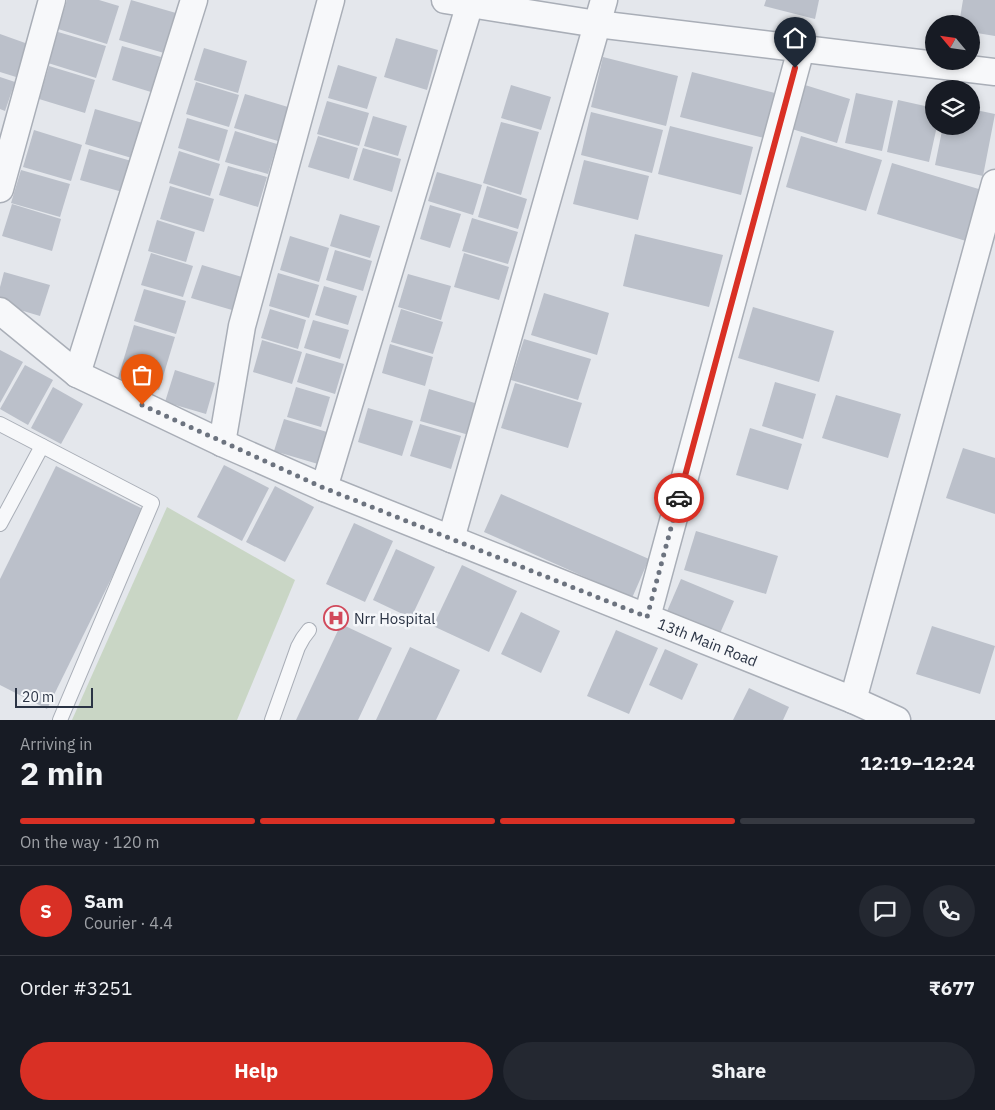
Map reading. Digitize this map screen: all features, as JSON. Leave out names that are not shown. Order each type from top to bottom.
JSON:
[{"type":"street","points":[[0,189],[52,0]]},
{"type":"street","points":[[78,374],[194,0]]},
{"type":"street","points":[[222,443],[242,326],[331,0]]},
{"type":"street","points":[[324,488],[462,1],[600,12],[800,50],[995,72]]},
{"type":"street","points":[[451,539],[600,12]]},
{"type":"street","points":[[647,617],[800,50]]},
{"type":"street","points":[[853,700],[995,183]]},
{"type":"street","name":"13th Main Road","points":[[0,310],[78,374],[222,443],[324,488],[853,700],[897,720]]},
{"type":"lane","points":[[0,424],[152,504],[60,720]]},
{"type":"lane","points":[[0,524],[42,446]]},
{"type":"lane","points":[[272,720],[298,648],[309,630]]},
{"type":"green space","points":[[167,507],[295,580],[237,720],[72,720]]},
{"type":"building","points":[[67,0],[99,0],[119,6],[107,44],[58,29]]},
{"type":"building","points":[[131,0],[176,13],[164,53],[119,40]]},
{"type":"building","points":[[766,0],[819,0],[815,19],[764,6]]},
{"type":"building","points":[[963,0],[995,0],[995,36],[980,34],[980,15],[960,15]]},
{"type":"building","points":[[58,32],[106,46],[96,78],[48,63]]},
{"type":"building","points":[[0,34],[28,44],[16,77],[0,72]]},
{"type":"building","points":[[396,38],[438,50],[427,90],[384,77]]},
{"type":"building","points":[[122,46],[161,57],[151,92],[112,80]]},
{"type":"building","points":[[204,48],[247,61],[238,93],[194,80]]},
{"type":"building","points":[[603,57],[678,76],[666,126],[591,107]]},
{"type":"building","points":[[338,65],[377,77],[367,109],[328,98]]},
{"type":"building","points":[[49,66],[95,80],[85,113],[39,99]]},
{"type":"building","points":[[692,72],[779,94],[768,139],[680,117]]},
{"type":"building","points":[[0,77],[15,82],[5,111],[0,109]]},
{"type":"building","points":[[196,82],[239,95],[229,127],[186,114]]},
{"type":"building","points":[[511,85],[551,97],[541,130],[501,118]]},
{"type":"building","points":[[805,85],[850,99],[837,143],[792,129]]},
{"type":"building","points":[[856,93],[893,101],[882,151],[845,143]]},
{"type":"building","points":[[245,94],[288,107],[278,141],[234,128]]},
{"type":"building","points":[[898,100],[925,106],[925,135],[935,135],[929,162],[887,152]]},
{"type":"building","points":[[327,101],[369,113],[359,146],[317,134]]},
{"type":"building","points":[[95,109],[146,124],[135,159],[85,144]]},
{"type":"building","points":[[980,111],[995,114],[983,176],[935,165],[941,135],[980,135]]},
{"type":"building","points":[[591,112],[663,130],[652,173],[581,155]]},
{"type":"building","points":[[373,116],[407,126],[398,156],[364,146]]},
{"type":"building","points":[[187,118],[228,130],[219,161],[178,148]]},
{"type":"building","points":[[501,122],[539,132],[521,195],[483,183]]},
{"type":"building","points":[[670,126],[753,147],[741,195],[658,174]]},
{"type":"building","points":[[34,130],[82,145],[71,181],[23,167]]},
{"type":"building","points":[[235,131],[277,144],[268,174],[225,162]]},
{"type":"building","points":[[318,136],[358,148],[349,179],[308,167]]},
{"type":"building","points":[[801,136],[882,160],[866,211],[786,187]]},
{"type":"building","points":[[363,148],[401,159],[392,192],[353,180]]},
{"type":"building","points":[[89,149],[135,162],[126,193],[80,180]]},
{"type":"building","points":[[179,151],[220,164],[210,196],[169,183]]},
{"type":"building","points":[[584,160],[649,176],[638,220],[573,204]]},
{"type":"building","points":[[892,163],[982,190],[966,241],[877,214]]},
{"type":"building","points":[[228,166],[267,177],[258,207],[219,195]]},
{"type":"building","points":[[21,170],[70,184],[60,217],[11,203]]},
{"type":"building","points":[[437,172],[482,185],[473,215],[428,201]]},
{"type":"building","points":[[170,186],[214,199],[204,232],[160,219]]},
{"type":"building","points":[[487,186],[527,199],[518,229],[478,217]]},
{"type":"building","points":[[12,204],[61,219],[52,251],[2,236]]},
{"type":"building","points":[[430,205],[461,214],[450,248],[420,239]]},
{"type":"building","points":[[340,214],[380,226],[370,258],[330,246]]},
{"type":"building","points":[[472,218],[518,232],[508,264],[462,251]]},
{"type":"building","points":[[157,220],[195,232],[186,262],[148,251]]},
{"type":"building","points":[[635,234],[723,255],[709,307],[623,286]]},
{"type":"building","points":[[290,236],[329,248],[319,282],[280,270]]},
{"type":"building","points":[[335,250],[372,261],[363,291],[326,280]]},
{"type":"building","points":[[151,253],[193,266],[183,297],[141,285]]},
{"type":"building","points":[[464,253],[509,267],[499,300],[454,287]]},
{"type":"building","points":[[202,265],[242,277],[232,310],[191,298]]},
{"type":"building","points":[[4,272],[50,285],[40,316],[0,304],[0,287]]},
{"type":"building","points":[[278,273],[319,285],[309,318],[269,306]]},
{"type":"building","points":[[408,274],[451,286],[441,320],[398,307]]},
{"type":"building","points":[[324,286],[357,296],[348,325],[315,315]]},
{"type":"building","points":[[144,289],[186,301],[176,334],[134,321]]},
{"type":"building","points":[[544,293],[609,313],[597,355],[531,335]]},
{"type":"building","points":[[753,307],[834,331],[819,382],[738,358]]},
{"type":"building","points":[[270,309],[306,320],[298,349],[261,338]]},
{"type":"building","points":[[401,309],[443,322],[433,354],[391,342]]},
{"type":"building","points":[[313,320],[349,330],[340,359],[304,348]]},
{"type":"building","points":[[134,325],[175,337],[159,390],[118,378]]},
{"type":"building","points":[[524,339],[591,359],[578,400],[511,380]]},
{"type":"building","points":[[262,340],[302,352],[292,384],[253,372]]},
{"type":"building","points":[[390,344],[433,357],[425,386],[382,373]]},
{"type":"building","points":[[0,350],[23,362],[0,403]]},
{"type":"building","points":[[306,353],[344,364],[335,394],[297,382]]},
{"type":"building","points":[[25,365],[53,380],[28,425],[0,409]]},
{"type":"building","points":[[175,370],[215,383],[206,414],[165,402]]},
{"type":"building","points":[[775,382],[816,394],[803,439],[762,426]]},
{"type":"building","points":[[515,383],[582,403],[568,448],[501,428]]},
{"type":"building","points":[[53,387],[83,404],[61,444],[31,428]]},
{"type":"building","points":[[296,387],[330,397],[321,427],[287,417]]},
{"type":"building","points":[[429,389],[478,404],[469,435],[420,421]]},
{"type":"building","points":[[836,395],[901,414],[888,458],[822,438]]},
{"type":"building","points":[[368,408],[413,421],[402,456],[358,442]]},
{"type":"building","points":[[284,419],[327,432],[318,464],[274,451]]},
{"type":"building","points":[[420,424],[461,436],[451,469],[410,456]]},
{"type":"building","points":[[750,428],[802,444],[788,490],[736,475]]},
{"type":"building","points":[[963,448],[995,458],[995,514],[946,498]]},
{"type":"building","points":[[224,465],[269,488],[242,541],[197,517]]},
{"type":"building","points":[[56,466],[145,510],[47,709],[0,685],[0,579]]},
{"type":"building","points":[[275,486],[314,507],[285,562],[246,542]]},
{"type":"building","points":[[501,494],[649,559],[632,598],[484,532]]},
{"type":"building","points":[[354,523],[393,541],[365,602],[326,584]]},
{"type":"building","points":[[696,531],[778,556],[766,594],[684,570]]},
{"type":"building","points":[[396,549],[435,567],[411,618],[373,600]]},
{"type":"building","points":[[462,565],[517,591],[489,652],[433,626]]},
{"type":"building","points":[[681,579],[734,601],[718,638],[665,616]]},
{"type":"building","points":[[521,612],[560,631],[541,673],[501,654]]},
{"type":"building","points":[[341,624],[392,648],[358,720],[296,720]]},
{"type":"building","points":[[932,626],[995,646],[980,694],[916,674]]},
{"type":"building","points":[[616,630],[658,648],[629,714],[587,696]]},
{"type":"building","points":[[410,647],[460,670],[436,720],[376,720]]},
{"type":"building","points":[[665,649],[698,664],[682,700],[649,685]]},
{"type":"building","points":[[749,688],[789,707],[783,720],[733,720]]},
{"type":"way so far","points":[[142,405],[324,488],[647,617],[679,498]]},
{"type":"place","name":"Nrr Hospital","points":[[336,618]]},
{"type":"route","points":[[679,498],[795,68]]}]
